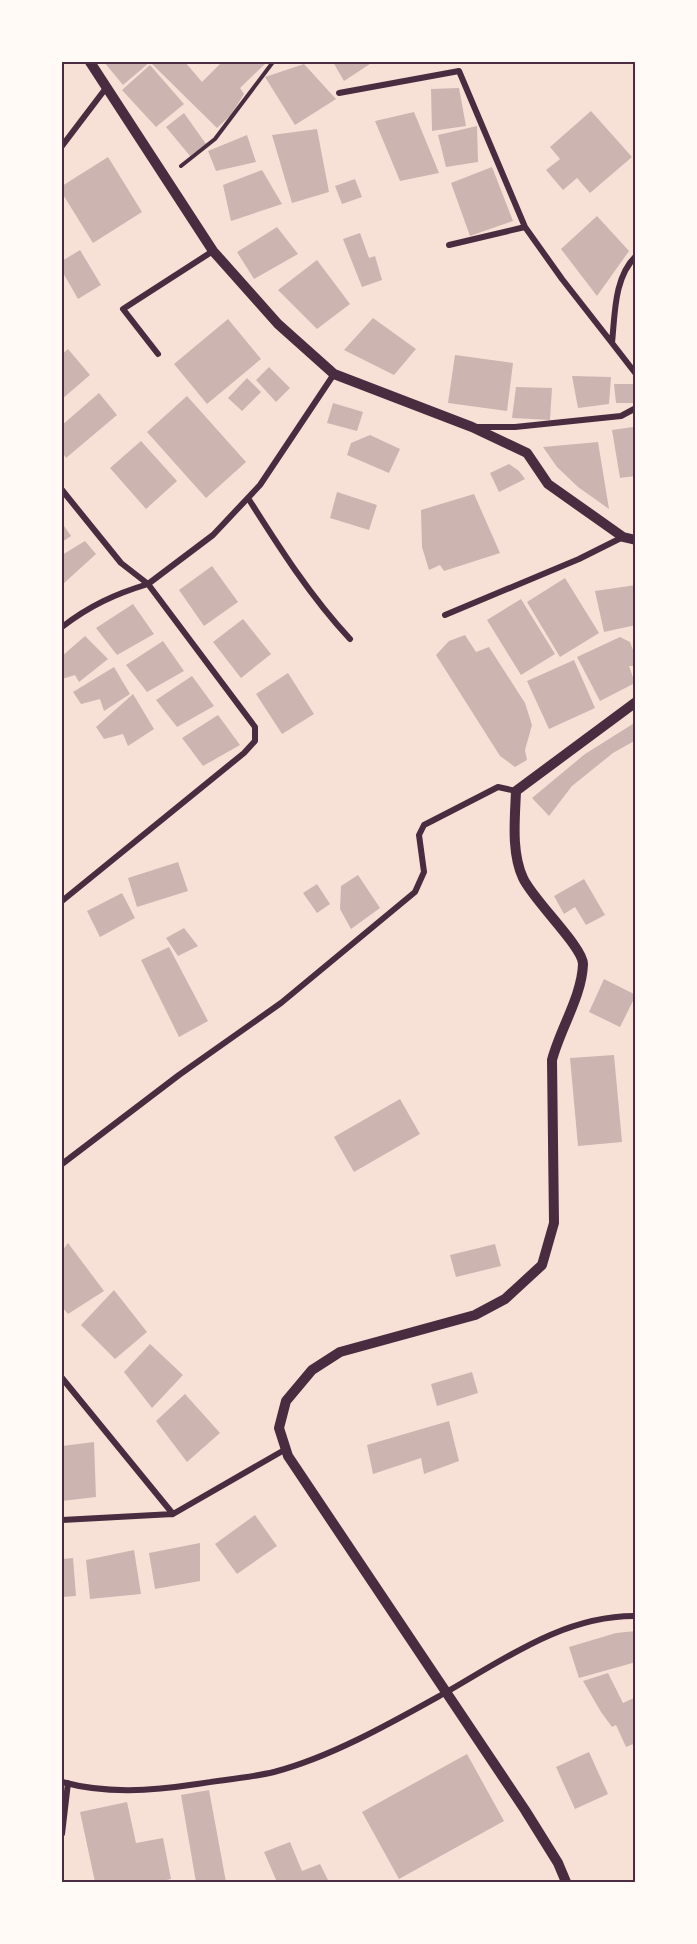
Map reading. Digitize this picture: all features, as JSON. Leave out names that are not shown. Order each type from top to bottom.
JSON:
[{"type":"street","points":[[90,62],[213,251],[278,324],[334,374],[472,427],[527,453],[548,484],[623,537],[636,540]]},
{"type":"street","points":[[339,93],[459,70],[525,226],[562,279],[636,374]]},
{"type":"street","points":[[62,146],[106,88]]},
{"type":"street","points":[[449,245],[525,226]]},
{"type":"street","points":[[158,354],[123,309],[213,251]]},
{"type":"street","points":[[612,343],[617,294],[628,266],[636,256]]},
{"type":"street","points":[[62,627],[82,611],[115,594],[148,584],[213,535],[260,485],[334,374]]},
{"type":"street","points":[[472,427],[515,427],[621,416],[636,408]]},
{"type":"street","points":[[62,490],[121,563],[148,584],[255,727],[255,741],[244,753],[62,900]]},
{"type":"street","points":[[248,498],[328,616],[350,639]]},
{"type":"street","points":[[445,615],[579,560],[623,537]]},
{"type":"street","points":[[62,1164],[179,1075],[281,1003],[415,892],[424,872],[419,835],[424,825],[498,788],[516,791],[636,702]]},
{"type":"street","points":[[516,791],[515,830],[522,876],[534,898],[575,946],[583,961],[580,982],[552,1060],[554,1223],[542,1265],[505,1299],[475,1315],[340,1352],[312,1370],[286,1401],[279,1428],[288,1456],[530,1819],[558,1863],[566,1882]]},
{"type":"street","points":[[62,1378],[173,1514]]},
{"type":"street","points":[[62,1520],[173,1514],[286,1449]]},
{"type":"street","points":[[62,1834],[65,1783],[76,1787],[148,1791],[274,1772],[363,1737],[525,1646],[567,1629],[623,1616],[636,1616]]},
{"type":"path","points":[[165,178],[215,139],[273,62]]},
{"type":"building","points":[[104,62],[150,62],[123,85]]},
{"type":"building","points":[[150,62],[185,62],[202,82],[222,62],[267,62],[240,88],[244,94],[231,115],[217,128]]},
{"type":"building","points":[[333,62],[373,62],[344,81]]},
{"type":"building","points":[[304,64],[336,99],[295,125],[265,77]]},
{"type":"building","points":[[150,65],[184,104],[156,127],[122,90]]},
{"type":"building","points":[[459,88],[466,126],[432,131],[431,89]]},
{"type":"building","points":[[591,111],[632,157],[590,193],[577,178],[563,190],[546,170],[560,159],[550,147]]},
{"type":"building","points":[[414,112],[439,173],[400,181],[375,121]]},
{"type":"building","points":[[184,113],[206,144],[190,156],[166,127]]},
{"type":"building","points":[[477,126],[478,162],[446,167],[438,135]]},
{"type":"building","points":[[317,129],[329,192],[292,203],[272,135]]},
{"type":"building","points":[[247,135],[256,162],[216,171],[208,151]]},
{"type":"building","points":[[108,157],[142,212],[93,243],[62,193],[62,186]]},
{"type":"building","points":[[492,167],[513,221],[470,236],[451,183]]},
{"type":"building","points":[[262,170],[282,204],[231,221],[223,185]]},
{"type":"building","points":[[355,179],[362,197],[342,204],[335,186]]},
{"type":"building","points":[[597,216],[629,251],[597,296],[561,249]]},
{"type":"building","points":[[277,227],[298,254],[254,279],[237,252]]},
{"type":"building","points":[[360,233],[369,258],[375,256],[382,280],[362,287],[343,239]]},
{"type":"building","points":[[80,250],[101,285],[78,299],[62,271],[62,261]]},
{"type":"building","points":[[317,260],[350,304],[317,329],[278,290]]},
{"type":"building","points":[[373,318],[416,349],[394,375],[344,350]]},
{"type":"building","points":[[228,319],[261,359],[207,404],[174,364]]},
{"type":"building","points":[[68,349],[90,375],[62,399],[62,354]]},
{"type":"building","points":[[455,355],[513,363],[507,411],[448,403]]},
{"type":"building","points":[[269,367],[290,388],[276,402],[256,380]]},
{"type":"building","points":[[572,376],[611,377],[609,404],[578,408]]},
{"type":"building","points":[[247,378],[261,392],[242,411],[228,398]]},
{"type":"building","points":[[614,384],[634,384],[634,403],[616,403]]},
{"type":"building","points":[[516,387],[552,388],[550,420],[512,418]]},
{"type":"building","points":[[99,393],[117,415],[66,458],[62,452],[62,425]]},
{"type":"building","points":[[187,396],[246,462],[206,498],[147,432]]},
{"type":"building","points":[[333,403],[363,412],[357,431],[327,423]]},
{"type":"building","points":[[633,427],[636,476],[620,478],[612,430]]},
{"type":"building","points":[[370,435],[400,449],[389,473],[347,455],[351,443]]},
{"type":"building","points":[[141,441],[177,481],[146,509],[110,468]]},
{"type":"building","points":[[598,442],[609,509],[578,487],[557,467],[543,447]]},
{"type":"building","points":[[509,464],[525,479],[499,492],[490,473]]},
{"type":"building","points":[[337,492],[377,505],[369,530],[330,518]]},
{"type":"building","points":[[474,494],[500,553],[444,571],[440,565],[429,570],[422,547],[421,510]]},
{"type":"building","points":[[62,523],[71,536],[62,542]]},
{"type":"building","points":[[85,541],[96,554],[62,585],[62,555]]},
{"type":"building","points":[[212,566],[238,602],[204,626],[179,590]]},
{"type":"building","points":[[565,578],[599,633],[560,657],[527,602]]},
{"type":"building","points":[[636,585],[636,625],[604,632],[595,591]]},
{"type":"building","points":[[521,599],[555,654],[521,675],[487,620]]},
{"type":"building","points":[[133,604],[154,634],[117,655],[96,628]]},
{"type":"building","points":[[243,619],[271,654],[241,678],[213,642]]},
{"type":"building","points":[[465,635],[476,652],[489,647],[525,703],[532,725],[525,750],[527,760],[515,767],[500,756],[436,655],[449,641]]},
{"type":"building","points":[[85,636],[108,659],[79,682],[75,675],[62,679],[62,656]]},
{"type":"building","points":[[620,637],[630,642],[636,658],[636,666],[629,666],[635,683],[600,701],[577,657]]},
{"type":"building","points":[[163,641],[184,671],[147,692],[126,665]]},
{"type":"building","points":[[574,660],[595,708],[549,729],[527,681]]},
{"type":"building","points":[[114,667],[130,694],[104,711],[100,699],[81,704],[73,692]]},
{"type":"building","points":[[288,673],[314,714],[282,734],[256,694]]},
{"type":"building","points":[[192,676],[214,706],[177,727],[156,700]]},
{"type":"building","points":[[133,694],[154,729],[128,746],[123,734],[104,739],[96,727]]},
{"type":"building","points":[[218,715],[240,745],[203,766],[182,738]]},
{"type":"building","points":[[636,722],[636,740],[613,753],[572,786],[549,816],[532,798],[585,754]]},
{"type":"building","points":[[178,862],[188,891],[137,907],[128,878]]},
{"type":"building","points":[[358,875],[380,908],[351,929],[340,909],[341,886]]},
{"type":"building","points":[[584,879],[605,915],[586,925],[575,907],[564,914],[554,896]]},
{"type":"building","points":[[317,884],[330,904],[317,913],[303,893]]},
{"type":"building","points":[[122,893],[135,918],[100,937],[87,911]]},
{"type":"building","points":[[184,928],[198,946],[178,956],[166,938]]},
{"type":"building","points":[[169,947],[208,1021],[179,1037],[141,960]]},
{"type":"building","points":[[604,979],[636,995],[620,1027],[589,1012]]},
{"type":"building","points":[[614,1055],[622,1142],[578,1146],[570,1058]]},
{"type":"building","points":[[400,1099],[420,1134],[354,1172],[334,1137]]},
{"type":"building","points":[[68,1243],[104,1291],[68,1314],[62,1307],[62,1251]]},
{"type":"building","points":[[495,1244],[501,1266],[456,1277],[450,1255]]},
{"type":"building","points":[[114,1290],[147,1332],[115,1359],[81,1325]]},
{"type":"building","points":[[150,1344],[183,1375],[152,1408],[124,1372]]},
{"type":"building","points":[[472,1372],[478,1393],[437,1406],[431,1384]]},
{"type":"building","points":[[185,1394],[220,1433],[187,1462],[156,1421]]},
{"type":"building","points":[[449,1421],[459,1461],[424,1474],[421,1458],[373,1474],[367,1445]]},
{"type":"building","points":[[94,1442],[96,1497],[62,1501],[62,1446]]},
{"type":"building","points":[[255,1515],[277,1546],[237,1574],[215,1544]]},
{"type":"building","points":[[200,1543],[200,1581],[155,1589],[149,1553]]},
{"type":"building","points":[[134,1550],[141,1594],[90,1599],[86,1560]]},
{"type":"building","points":[[73,1558],[76,1596],[62,1597],[62,1559]]},
{"type":"building","points":[[636,1631],[636,1662],[579,1678],[569,1647],[616,1633]]},
{"type":"building","points":[[608,1673],[623,1703],[636,1697],[636,1743],[626,1747],[616,1725],[612,1727],[583,1681]]},
{"type":"building","points":[[589,1752],[608,1794],[575,1809],[556,1767]]},
{"type":"building","points":[[467,1754],[504,1821],[399,1879],[362,1812]]},
{"type":"building","points":[[209,1790],[226,1882],[196,1882],[181,1795]]},
{"type":"building","points":[[127,1802],[136,1843],[163,1838],[171,1879],[157,1882],[95,1882],[80,1812]]},
{"type":"building","points":[[290,1842],[302,1871],[320,1864],[329,1882],[277,1882],[264,1852]]}]
